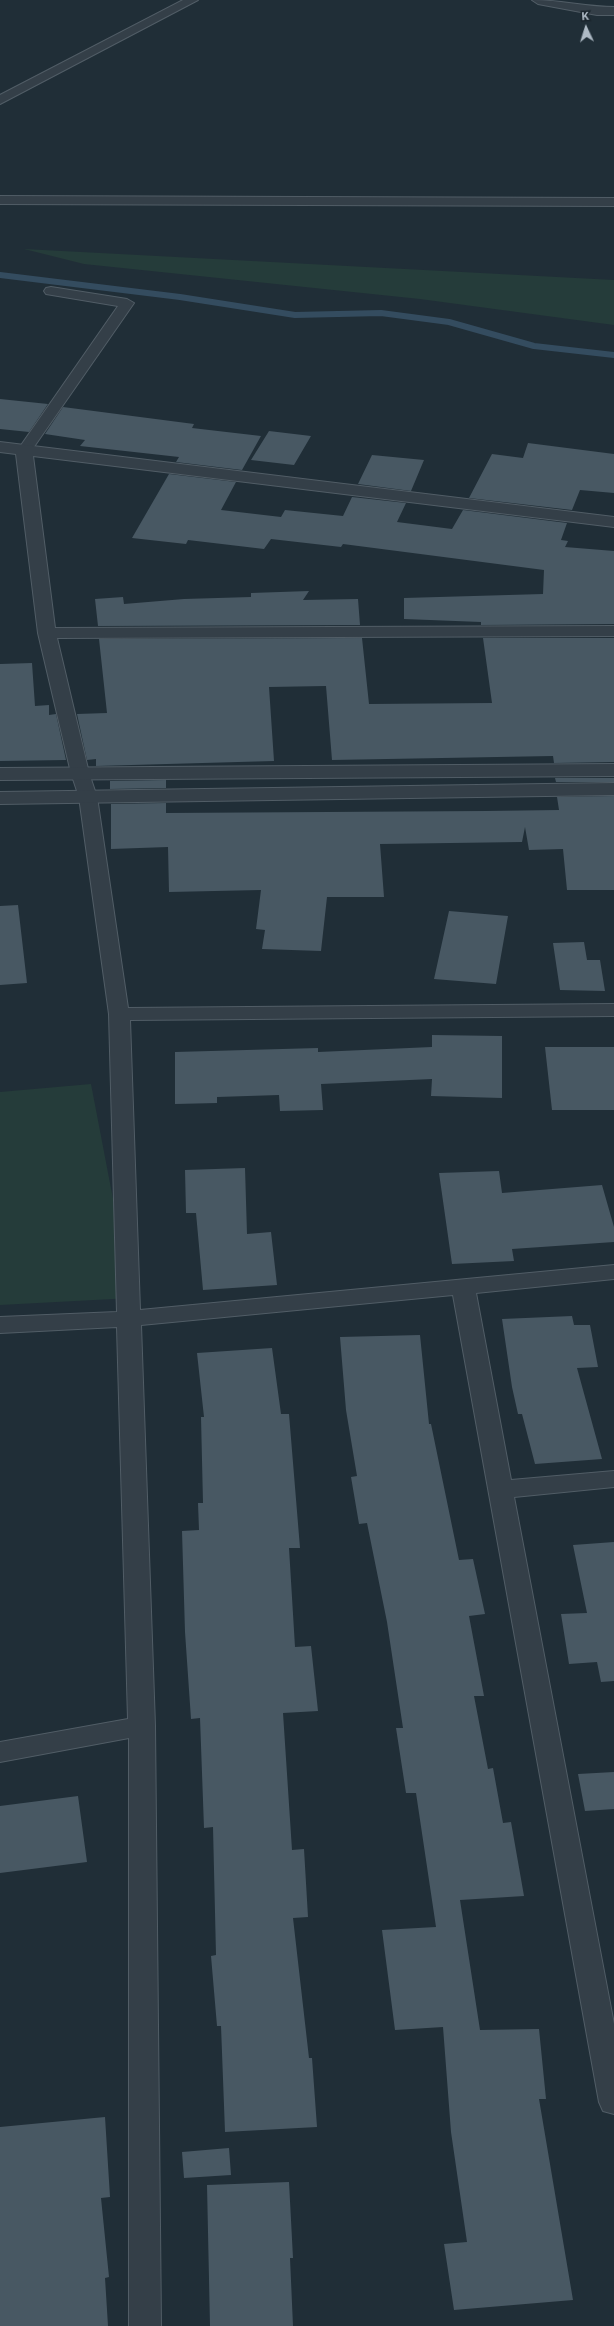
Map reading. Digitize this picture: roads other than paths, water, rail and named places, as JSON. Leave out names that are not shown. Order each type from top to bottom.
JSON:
[{"type":"street","points":[[0,100],[192,0]]},
{"type":"street","points":[[538,0],[597,11],[614,11]]},
{"type":"street","points":[[0,200],[614,202]]},
{"type":"street","points":[[0,447],[614,522]]},
{"type":"street","points":[[24,451],[47,632],[80,773],[88,797],[119,1014],[142,1726],[145,2326]]},
{"type":"street","points":[[47,632],[614,632]]},
{"type":"street","points":[[0,774],[614,770]]},
{"type":"street","points":[[0,798],[614,789]]},
{"type":"street","points":[[119,1014],[614,1010]]},
{"type":"street","points":[[0,1325],[129,1319],[614,1272]]},
{"type":"street","points":[[463,1287],[614,2102]]},
{"type":"street","points":[[501,1490],[614,1479]]},
{"type":"street","points":[[0,1752],[142,1726]]},
{"type":"lane","points":[[24,451],[127,303],[51,291]]},
{"type":"waterway","points":[[0,275],[180,297],[295,315],[381,313],[449,322],[534,346],[614,355]]}]
